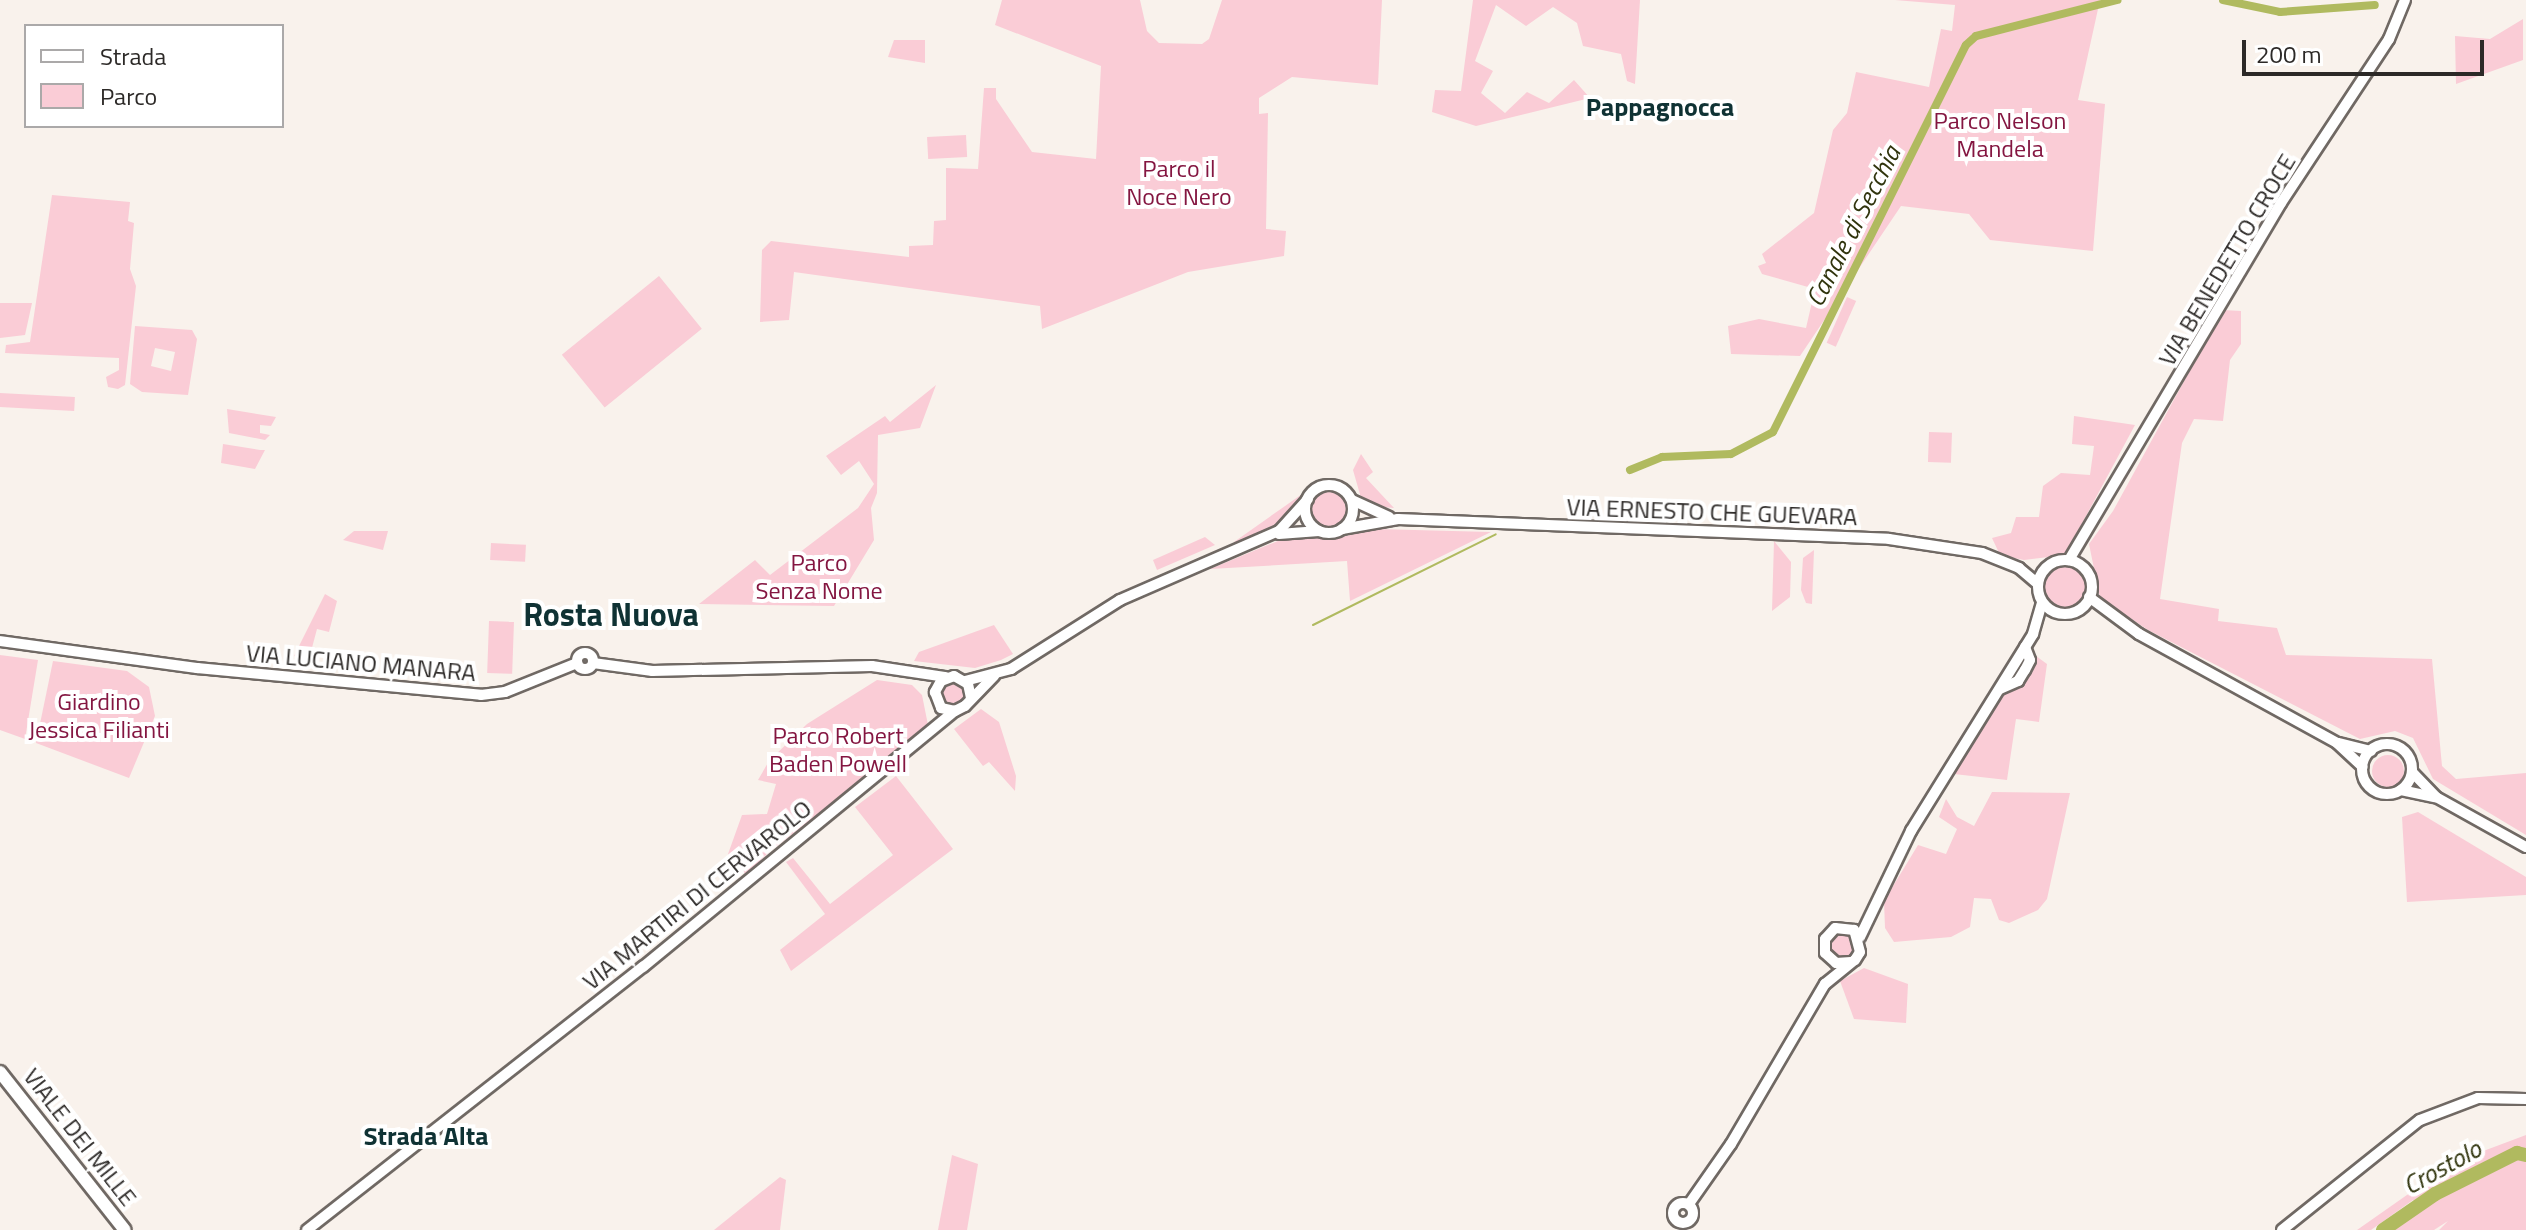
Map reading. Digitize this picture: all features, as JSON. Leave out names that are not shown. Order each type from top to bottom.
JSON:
[{"type":"main road","name":"VIALE DEI MILLE","points":[[0,1072],[125,1230]]},
{"type":"street","name":"VIA BENEDETTO CROCE","points":[[2069,560],[2084,542],[2281,203],[2389,39],[2405,0]]},
{"type":"street","points":[[1322,532],[1308,520],[1308,499],[1321,486],[1330,484],[1352,500],[1351,517],[1342,529]]},
{"type":"street","name":"VIA MARTIRI DI CERVAROLO","points":[[307,1230],[566,1027],[763,863],[929,735],[994,676],[1120,600],[1266,537],[1294,519],[1308,499]]},
{"type":"street","name":"VIA ERNESTO CHE GUEVARA","points":[[1352,500],[1375,513],[1398,519],[1941,543],[2019,568],[2042,572]]},
{"type":"street","name":"VIA ERNESTO CHE GUEVARA","points":[[1342,529],[1398,519]]},
{"type":"street","name":"VIA MARTIRI DI CERVAROLO","points":[[1266,537],[1298,530],[1322,532],[1342,529]]},
{"type":"street","name":"VIA BENEDETTO CROCE","points":[[2081,566],[2084,542]]},
{"type":"street","points":[[2033,634],[2042,602],[2038,584],[2042,572],[2051,564],[2069,560],[2081,566],[2091,582],[2089,597],[2080,609]]},
{"type":"street","name":"VIA ERNESTO CHE GUEVARA","points":[[2019,568],[2038,584]]},
{"type":"street","points":[[2089,597],[2115,620]]},
{"type":"street","points":[[2042,602],[2055,612]]},
{"type":"street","points":[[1689,1204],[1754,1108],[1825,984],[1860,952],[1860,937],[1875,900],[1911,831],[2033,634],[2055,612],[2080,609],[2115,620],[2337,743],[2363,767],[2366,781],[2376,791],[2401,790],[2436,797]]},
{"type":"street","name":"VIA LUCIANO MANARA","points":[[0,641],[184,666],[493,695],[577,663],[583,652],[593,663],[652,671],[913,670]]},
{"type":"street","points":[[913,670],[946,677],[935,697],[929,735]]},
{"type":"street","points":[[913,670],[935,697],[955,711]]},
{"type":"street","name":"VIA MARTIRI DI CERVAROLO","points":[[946,677],[965,681],[994,676]]},
{"type":"street","points":[[965,681],[971,698]]},
{"type":"street","points":[[2337,743],[2371,751]]},
{"type":"street","points":[[2363,767],[2371,751],[2382,745],[2399,747],[2408,756],[2412,772],[2436,797],[2526,847]]},
{"type":"street","points":[[2401,790],[2412,772]]},
{"type":"street","points":[[1850,927],[1875,900]]},
{"type":"street","points":[[1825,984],[1827,934],[1840,926],[1850,927],[1860,937]]},
{"type":"street","points":[[1828,958],[1851,962]]},
{"type":"street","points":[[2282,1230],[2420,1120],[2478,1098],[2526,1099]]},
{"type":"street","points":[[1680,1203],[1689,1204],[1693,1216],[1681,1227],[1673,1210],[1680,1203]]},
{"type":"green space","name":"Parco il Noce Nero","points":[[1002,0],[1140,0],[1147,31],[1159,43],[1202,44],[1209,39],[1222,0],[1382,0],[1378,85],[1292,77],[1259,98],[1259,114],[1268,113],[1266,229],[1286,231],[1284,256],[1188,272],[1042,329],[1040,306],[794,272],[789,320],[760,322],[762,250],[771,241],[909,257],[909,246],[933,245],[934,221],[946,220],[946,168],[978,169],[984,88],[996,88],[996,99],[1032,152],[1096,159],[1101,66],[995,25]]},
{"type":"green space","points":[[1473,0],[1640,0],[1635,84],[1627,81],[1621,54],[1583,46],[1577,23],[1553,7],[1526,26],[1496,5],[1475,61],[1493,71],[1481,93],[1505,113],[1527,92],[1549,103],[1574,80],[1590,98],[1476,126],[1432,112],[1435,90],[1461,91]]},
{"type":"green space","name":"Parco Nelson Mandela","points":[[1895,0],[2100,0],[2078,100],[2105,104],[2093,251],[1990,240],[1969,214],[1901,206],[1800,356],[1731,354],[1728,326],[1759,319],[1806,328],[1815,289],[1762,274],[1758,266],[1766,263],[1762,254],[1814,213],[1833,130],[1847,113],[1856,72],[1929,87],[1941,29],[1952,31],[1955,5]]},
{"type":"green space","points":[[2523,19],[2523,60],[2456,84],[2455,36],[2490,39]]},
{"type":"green space","points":[[894,40],[925,40],[925,63],[888,57]]},
{"type":"green space","points":[[966,135],[967,157],[928,159],[927,137]]},
{"type":"green space","points":[[52,195],[130,202],[128,221],[134,223],[130,269],[136,286],[125,385],[118,389],[108,387],[106,377],[119,370],[119,358],[5,353],[6,345],[30,342]]},
{"type":"green space","points":[[659,276],[702,329],[605,408],[562,355]]},
{"type":"green space","points":[[1847,297],[1856,301],[1836,347],[1827,343]]},
{"type":"green space","points":[[0,303],[32,303],[25,335],[0,338]]},
{"type":"green space","points":[[2223,310],[2241,311],[2241,344],[2230,360],[2223,421],[2194,419],[2182,443],[2160,599],[2219,609],[2218,621],[2277,628],[2286,655],[2432,659],[2442,766],[2456,779],[2526,773],[2526,835],[2433,779],[2413,738],[2395,731],[2360,739],[2148,630],[2100,598],[2089,544],[2113,511]]},
{"type":"green space","points":[[135,326],[192,330],[197,339],[188,395],[142,392],[130,384]],"holes":[[[155,348],[175,352],[171,371],[151,366]]]},
{"type":"green space","name":"Parco Senza Nome","points":[[936,385],[920,428],[878,435],[877,493],[871,508],[874,540],[834,606],[699,604],[755,560],[770,575],[858,508],[874,484],[859,461],[841,475],[826,456],[885,416],[890,422]]},
{"type":"green space","points":[[0,393],[75,397],[74,411],[0,407]]},
{"type":"green space","points":[[227,409],[276,417],[271,426],[260,425],[260,433],[270,435],[265,440],[229,433]]},
{"type":"green space","points":[[2074,416],[2135,425],[2065,555],[2024,560],[2000,555],[1992,538],[2011,533],[2016,517],[2039,517],[2043,486],[2061,473],[2090,475],[2094,446],[2072,444]]},
{"type":"green space","points":[[1929,432],[1952,433],[1951,463],[1928,462]]},
{"type":"green space","points":[[223,444],[265,450],[255,469],[221,463]]},
{"type":"green space","points":[[1361,454],[1373,472],[1366,478],[1394,508],[1370,506],[1361,498],[1353,470]]},
{"type":"green space","points":[[1312,487],[1286,523],[1236,545],[1234,542]]},
{"type":"green space","points":[[1328,492],[1340,498],[1346,510],[1340,522],[1328,528],[1316,522],[1310,510],[1316,498]]},
{"type":"green space","points":[[1376,529],[1491,532],[1350,601],[1347,561],[1210,569],[1285,538],[1337,538]]},
{"type":"green space","points":[[354,531],[388,531],[383,550],[343,540]]},
{"type":"green space","points":[[1205,537],[1215,545],[1157,570],[1153,560]]},
{"type":"green space","points":[[1774,541],[1791,562],[1790,597],[1772,611]]},
{"type":"green space","points":[[491,543],[526,545],[525,562],[490,560]]},
{"type":"green space","points":[[1814,550],[1812,604],[1806,603],[1801,590],[1803,558]]},
{"type":"green space","points":[[2065,564],[2081,571],[2088,587],[2081,603],[2065,610],[2049,603],[2042,587],[2049,571]]},
{"type":"green space","points":[[325,594],[337,601],[329,632],[317,629],[309,659],[294,656]]},
{"type":"green space","points":[[489,621],[514,622],[512,674],[487,673]]},
{"type":"green space","points":[[994,625],[1013,654],[1001,660],[975,668],[914,661],[919,652]]},
{"type":"green space","points":[[0,655],[38,660],[25,739],[0,730]]},
{"type":"green space","points":[[2036,656],[2047,664],[2039,722],[2016,719],[2007,780],[1954,774],[2002,694],[2019,687]]},
{"type":"green space","name":"Giardino Jessica Filianti","points":[[53,661],[127,671],[149,687],[155,716],[129,778],[36,743]]},
{"type":"green space","name":"Parco Robert Baden Powell","points":[[877,680],[912,685],[922,695],[928,725],[920,739],[770,851],[746,875],[728,854],[742,815],[767,814],[776,784],[758,780],[769,761],[807,724]]},
{"type":"green space","points":[[953,680],[962,684],[966,693],[962,702],[953,706],[944,702],[940,693],[944,684]]},
{"type":"green space","points":[[981,709],[999,722],[1016,776],[1015,791],[989,762],[983,766],[954,729]]},
{"type":"green space","points":[[2388,755],[2399,760],[2404,771],[2399,782],[2388,787],[2377,782],[2372,771],[2377,760]]},
{"type":"green space","points":[[896,776],[953,849],[791,971],[780,950],[825,914],[786,862],[793,858],[830,904],[893,855],[855,807]]},
{"type":"green space","points":[[1992,792],[2070,793],[2047,899],[2038,910],[2009,923],[1999,920],[1991,899],[1974,898],[1970,927],[1951,937],[1894,942],[1885,928],[1884,901],[1918,845],[1946,854],[1957,829],[1939,817],[1946,799],[1957,817],[1974,826]]},
{"type":"green space","points":[[2418,812],[2526,877],[2526,895],[2407,902],[2402,817]]},
{"type":"green space","points":[[1842,932],[1852,936],[1856,946],[1852,956],[1842,960],[1832,956],[1828,946],[1832,936]]},
{"type":"green space","points":[[1864,968],[1908,984],[1906,1023],[1854,1019],[1840,981]]},
{"type":"green space","points":[[2526,1135],[2526,1230],[2439,1230],[2448,1221],[2434,1230],[2391,1230],[2420,1209],[2413,1200],[2371,1230],[2357,1230],[2454,1162]]},
{"type":"green space","points":[[952,1155],[978,1164],[967,1230],[938,1230]]},
{"type":"green space","points":[[780,1177],[786,1180],[780,1230],[714,1230]]},
{"type":"waterway","name":"Canale di Secchia","points":[[1630,470],[1662,457],[1731,454],[1773,432],[1966,45],[1976,36],[2117,0]]},
{"type":"waterway","name":"Canale di Secchia","points":[[2223,0],[2280,12],[2375,5]]},
{"type":"waterway","name":"Canale di Secchia","points":[[1313,625],[1496,534]]},
{"type":"waterway","name":"Crostolo","points":[[2383,1230],[2435,1194],[2517,1153],[2526,1155]]},
{"type":"district","name":"Pappagnocca","points":[[1660,107]]},
{"type":"district","name":"Rosta Nuova","points":[[611,614]]},
{"type":"district","name":"Strada Alta","points":[[426,1136]]}]
